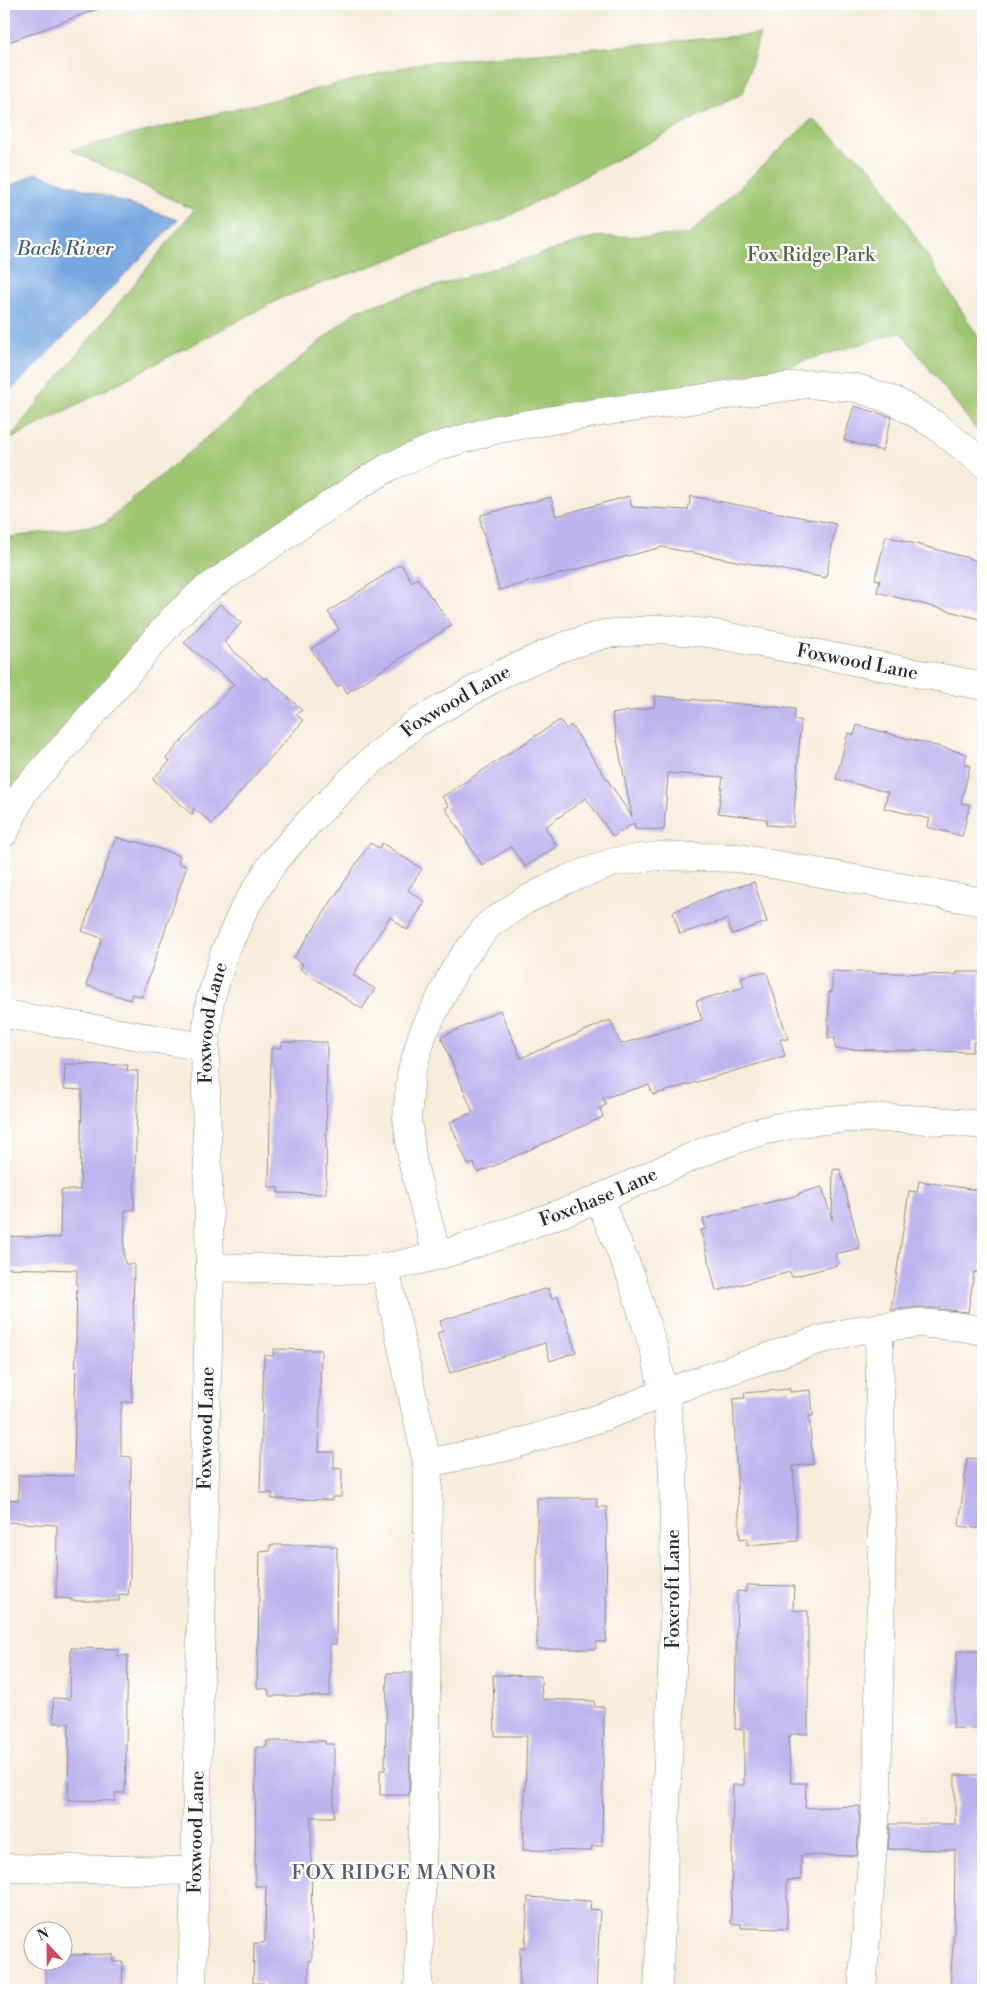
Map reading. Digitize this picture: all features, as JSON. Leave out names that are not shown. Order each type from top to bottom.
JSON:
[{"type":"street","points":[[4,833],[24,792],[172,620],[202,592],[360,484],[389,467],[439,446],[498,429],[601,412],[808,384],[858,388],[895,400],[935,425],[983,463]]},
{"type":"street","name":"Foxwood Lane","points":[[192,1990],[210,1267],[204,1047],[210,1001],[224,954],[244,909],[274,861],[310,821],[362,770],[415,724],[503,673],[562,647],[605,634],[661,629],[708,633],[983,686]]},
{"type":"street","points":[[437,1255],[413,1164],[407,1118],[411,1074],[423,1033],[456,967],[488,925],[524,901],[568,879],[614,862],[659,856],[738,858],[983,902]]},
{"type":"street","points":[[4,1014],[204,1047]]},
{"type":"street","name":"Foxchase Lane","points":[[210,1267],[338,1270],[385,1268],[471,1246],[598,1199],[740,1138],[774,1128],[811,1121],[866,1117],[923,1119],[983,1125]]},
{"type":"street","name":"Foxcroft Lane","points":[[598,1199],[631,1276],[655,1353],[667,1407],[673,1467],[675,1602],[658,1990]]},
{"type":"street","points":[[385,1268],[427,1462],[426,1739],[418,1990]]},
{"type":"street","points":[[427,1462],[506,1447],[603,1417],[664,1393],[812,1342],[858,1330],[919,1323],[983,1331]]},
{"type":"street","points":[[862,1990],[877,1794],[882,1529],[879,1327]]},
{"type":"street","points":[[4,1868],[195,1871]]},
{"type":"green space","points":[[760,34],[743,93],[503,219],[284,297],[7,441],[194,210],[71,150],[422,63]]},
{"type":"green space","name":"Fox Ridge Park","points":[[812,119],[874,171],[983,345],[983,438],[901,332],[770,371],[500,419],[204,577],[4,806],[4,538],[104,524],[357,310],[596,237],[689,235]]},
{"type":"water","name":"Back River","points":[[35,173],[178,220],[4,398],[4,190]]},
{"type":"building","points":[[4,4],[105,4],[105,6],[4,44]]},
{"type":"building","points":[[854,406],[892,417],[882,451],[844,440]]},
{"type":"building","points":[[629,496],[632,507],[688,510],[691,496],[836,524],[826,578],[662,547],[499,590],[481,525],[481,515],[551,497],[556,516]]},
{"type":"building","points":[[886,536],[983,562],[983,620],[877,592],[880,580],[875,579]]},
{"type":"building","points":[[401,564],[412,582],[417,578],[452,625],[347,693],[342,684],[337,687],[311,649],[339,630],[328,612]]},
{"type":"building","points":[[220,604],[241,623],[224,642],[264,679],[266,677],[302,710],[296,714],[303,721],[212,824],[194,808],[192,815],[153,779],[170,761],[166,758],[234,684],[184,643]]},
{"type":"building","points":[[655,696],[795,709],[794,720],[801,720],[793,827],[767,825],[767,819],[718,813],[723,777],[668,773],[664,830],[635,829],[634,823],[613,837],[586,798],[545,827],[557,846],[525,867],[511,847],[482,865],[445,808],[449,806],[442,797],[560,720],[566,729],[571,725],[632,817],[612,714],[654,707]]},
{"type":"building","points":[[857,725],[967,754],[964,765],[970,766],[961,803],[970,805],[962,836],[927,827],[930,819],[884,808],[888,792],[836,779],[848,733],[854,735]]},
{"type":"building","points":[[116,837],[134,843],[135,841],[180,856],[178,864],[187,866],[142,997],[132,994],[130,1000],[86,985],[102,938],[82,931]]},
{"type":"building","points":[[370,843],[379,848],[382,843],[422,869],[408,890],[425,902],[407,930],[390,917],[353,975],[375,989],[362,1009],[300,969],[303,964],[294,958]]},
{"type":"building","points":[[754,882],[767,922],[732,934],[727,919],[680,934],[673,912],[720,892]]},
{"type":"building","points":[[832,971],[956,975],[957,972],[980,972],[979,1042],[973,1042],[973,1052],[835,1049],[835,1038],[828,1038],[829,992],[832,992]]},
{"type":"building","points":[[757,973],[767,973],[788,1039],[780,1039],[785,1056],[653,1095],[649,1085],[603,1098],[606,1105],[600,1108],[603,1117],[478,1173],[474,1163],[468,1165],[450,1122],[473,1112],[441,1037],[500,1010],[521,1058],[610,1020],[621,1044],[702,1020],[696,1001],[744,987],[741,977]]},
{"type":"building","points":[[282,1042],[327,1042],[326,1194],[278,1193],[278,1187],[269,1187],[271,1048],[282,1048]]},
{"type":"building","points":[[65,1064],[128,1065],[127,1071],[138,1071],[134,1210],[125,1210],[124,1257],[125,1264],[134,1264],[132,1402],[122,1402],[121,1409],[121,1456],[131,1457],[130,1576],[128,1595],[119,1594],[119,1601],[71,1601],[71,1599],[56,1598],[57,1525],[4,1522],[4,1499],[19,1500],[18,1475],[74,1476],[77,1270],[5,1268],[6,1236],[60,1238],[61,1190],[80,1190],[82,1090],[64,1089]]},
{"type":"building","points":[[840,1169],[860,1248],[835,1254],[838,1265],[792,1277],[790,1272],[716,1291],[701,1230],[706,1229],[703,1219],[799,1195],[799,1193],[822,1187],[832,1220],[833,1170]]},
{"type":"building","points":[[919,1181],[983,1191],[983,1273],[974,1272],[968,1312],[920,1307],[891,1310],[909,1191],[917,1192]]},
{"type":"building","points":[[548,1288],[552,1299],[558,1296],[576,1352],[550,1361],[545,1343],[450,1373],[437,1333],[443,1331],[440,1321]]},
{"type":"building","points":[[274,1349],[321,1350],[319,1452],[334,1452],[334,1469],[342,1468],[341,1497],[332,1497],[332,1500],[272,1499],[272,1493],[260,1493],[264,1355],[273,1356]]},
{"type":"building","points":[[790,1389],[790,1392],[811,1390],[813,1416],[809,1416],[813,1464],[793,1466],[798,1541],[747,1545],[747,1538],[740,1539],[733,1399],[745,1398],[744,1393]]},
{"type":"building","points":[[967,1458],[983,1459],[983,1529],[959,1526]]},
{"type":"building","points":[[537,1498],[597,1498],[597,1507],[607,1507],[606,1642],[596,1642],[596,1649],[537,1649]]},
{"type":"building","points":[[270,1545],[331,1545],[331,1547],[337,1547],[336,1644],[330,1644],[330,1696],[269,1696],[268,1689],[257,1688],[260,1552],[270,1551]]},
{"type":"building","points":[[746,1585],[794,1586],[793,1610],[808,1611],[808,1734],[790,1734],[791,1737],[788,1737],[791,1783],[806,1783],[805,1808],[860,1806],[857,1856],[801,1855],[801,1880],[787,1880],[787,1929],[741,1928],[741,1924],[731,1924],[733,1785],[744,1785],[744,1730],[735,1729],[737,1591],[746,1592]]},
{"type":"building","points":[[71,1648],[118,1649],[118,1656],[128,1655],[125,1793],[115,1793],[115,1801],[68,1800],[69,1723],[54,1723],[53,1698],[70,1699]]},
{"type":"building","points":[[957,1651],[983,1651],[983,1729],[953,1728]]},
{"type":"building","points":[[387,1673],[411,1673],[409,1795],[380,1795],[380,1770],[385,1770]]},
{"type":"building","points":[[493,1675],[541,1676],[542,1699],[594,1701],[595,1707],[604,1707],[602,1846],[592,1846],[591,1851],[523,1850],[527,1736],[495,1736]]},
{"type":"building","points":[[267,1741],[325,1741],[325,1744],[334,1744],[334,1817],[311,1817],[312,1961],[309,1961],[309,1990],[264,1990],[264,1983],[253,1983],[254,1943],[264,1943],[265,1937],[266,1886],[255,1886],[256,1747],[267,1747]]},
{"type":"building","points":[[955,1775],[983,1775],[983,1990],[950,1988],[954,1929],[955,1850],[888,1849],[890,1824],[955,1824]]},
{"type":"building","points":[[528,1897],[591,1901],[590,1909],[600,1910],[596,1990],[519,1990],[520,1948],[525,1948]]},
{"type":"building","points":[[113,1954],[113,1962],[123,1962],[122,1990],[46,1990],[46,1972],[72,1972],[72,1955]]},
{"type":"district","name":"FOX RIDGE MANOR","points":[[394,1873]]}]
